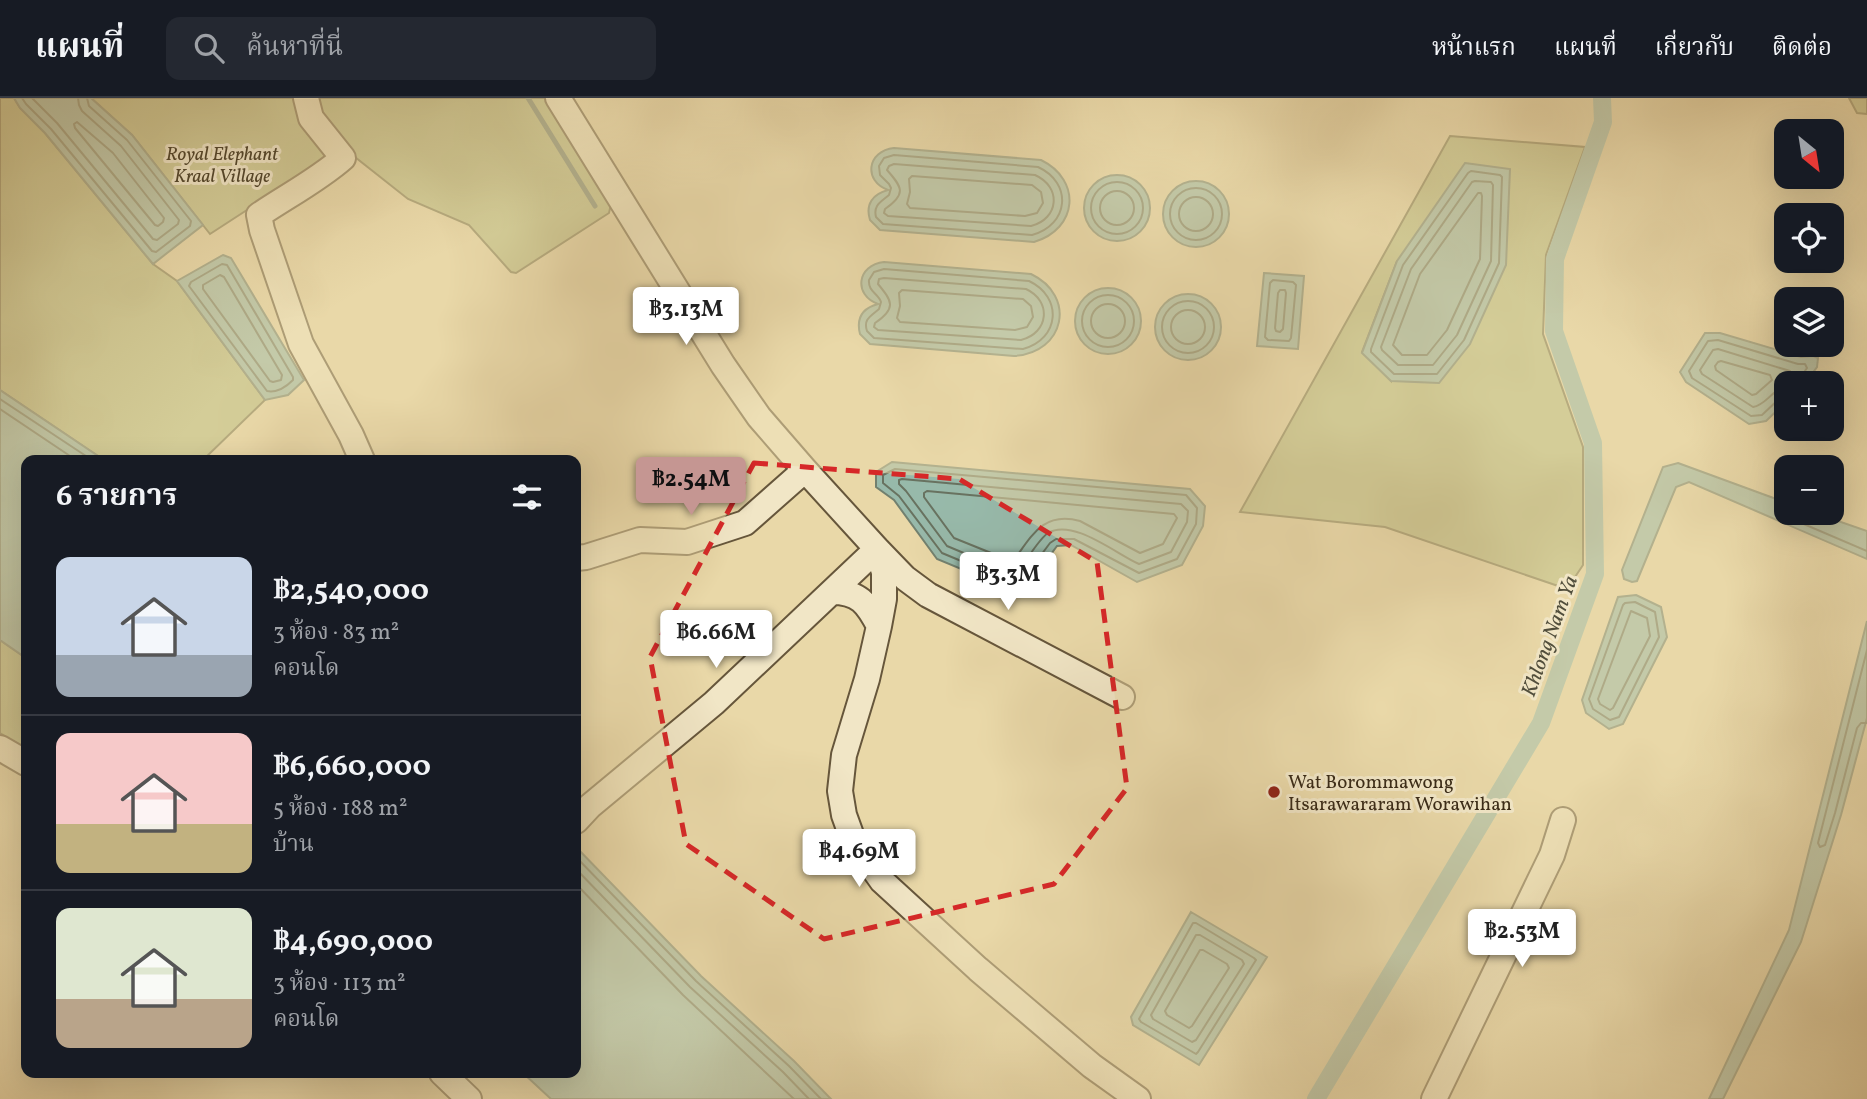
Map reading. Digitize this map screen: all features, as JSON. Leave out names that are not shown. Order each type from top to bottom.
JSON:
[{"type":"street","points":[[306,98],[311,118],[343,158],[326,173],[260,215],[262,230],[301,344],[360,455]]},
{"type":"street","points":[[558,98],[723,365],[759,417],[877,549],[905,578],[928,595],[1122,697]]},
{"type":"street","points":[[581,558],[640,540],[687,542],[745,523],[805,470]]},
{"type":"street","points":[[581,807],[714,704],[877,549]]},
{"type":"street","points":[[877,549],[884,572],[880,626],[844,755],[841,791],[844,815],[853,840],[882,881],[978,969],[1092,1066],[1138,1099]]},
{"type":"street","points":[[832,592],[846,592],[861,599],[880,626]]},
{"type":"street","points":[[0,748],[21,760]]},
{"type":"street","points":[[1434,1099],[1552,855],[1563,820]]},
{"type":"street","points":[[447,1078],[469,1099]]},
{"type":"highlighted area","points":[[754,463],[959,479],[1097,562],[1127,788],[1054,884],[824,939],[686,844],[650,657]]},
{"type":"green space","points":[[0,98],[14,98],[153,264],[177,281],[265,400],[208,455],[97,455],[0,390]]},
{"type":"green space","name":"Royal Elephant Kraal Village","points":[[91,98],[545,98],[611,204],[609,213],[516,273],[511,272],[469,225],[408,199],[346,150],[313,167],[210,234],[132,135]]},
{"type":"green space","points":[[1849,98],[1867,98],[1867,114],[1857,113]]},
{"type":"green space","points":[[1450,136],[1585,147],[1546,255],[1543,334],[1583,447],[1583,565],[1567,589],[1385,527],[1240,512]],"holes":[[[1397,261],[1391,381],[1362,352]]]},
{"type":"green space","points":[[0,640],[21,655],[21,746],[0,733]]},
{"type":"water","points":[[14,98],[91,98],[132,135],[203,225],[153,264]]},
{"type":"water","points":[[894,148],[1041,160],[1063,179],[1068,191],[1066,216],[1049,236],[1034,242],[880,230],[870,220],[869,209],[874,197],[888,190],[875,180],[872,167],[878,155]]},
{"type":"water","points":[[1465,163],[1510,169],[1506,265],[1470,344],[1439,383],[1391,381],[1362,353],[1397,261]]},
{"type":"water","points":[[1117,175],[1130,178],[1140,185],[1147,195],[1150,208],[1147,221],[1140,231],[1130,238],[1117,241],[1104,238],[1094,231],[1087,221],[1084,208],[1087,195],[1094,185],[1104,178]]},
{"type":"water","points":[[1196,181],[1209,184],[1219,191],[1226,201],[1229,214],[1226,227],[1219,237],[1209,244],[1196,247],[1183,244],[1173,237],[1166,227],[1163,214],[1166,201],[1173,191],[1183,184]]},
{"type":"water","points":[[223,255],[231,258],[304,380],[288,395],[265,400],[177,281]]},
{"type":"water","points":[[884,262],[1031,274],[1046,284],[1055,296],[1059,322],[1054,335],[1045,345],[1031,353],[1014,356],[870,344],[860,334],[859,323],[868,308],[878,304],[865,294],[862,281],[868,269]]},
{"type":"water","points":[[1264,273],[1304,276],[1298,349],[1257,346]]},
{"type":"water","points":[[1108,288],[1121,291],[1131,298],[1138,308],[1141,321],[1138,334],[1131,344],[1121,351],[1108,354],[1095,351],[1085,344],[1078,334],[1075,321],[1078,308],[1085,298],[1095,291]]},
{"type":"water","points":[[1188,294],[1201,297],[1211,304],[1218,314],[1221,327],[1218,340],[1211,350],[1201,357],[1188,360],[1175,357],[1165,350],[1158,340],[1155,327],[1158,314],[1165,304],[1175,297]]},
{"type":"water","points":[[1705,333],[1720,333],[1774,349],[1774,357],[1818,358],[1814,371],[1774,371],[1774,413],[1766,421],[1749,424],[1686,382],[1680,372]]},
{"type":"water","points":[[0,390],[97,455],[21,455],[21,655],[0,640]]},
{"type":"water","points":[[892,462],[1190,489],[1205,506],[1203,526],[1182,565],[1137,582],[1071,545],[1057,546],[1024,591],[1012,590],[937,559],[894,500],[876,487],[876,472]]},
{"type":"water","points":[[1678,463],[1774,498],[1774,519],[1689,482],[1676,487],[1637,581],[1624,579],[1622,570],[1663,467]]},
{"type":"water","points":[[1844,523],[1867,531],[1867,559],[1788,525]]},
{"type":"water","points":[[1636,595],[1661,607],[1667,637],[1623,724],[1609,729],[1586,713],[1582,700],[1618,597]]},
{"type":"water","points":[[1867,621],[1867,718],[1841,815],[1801,942],[1723,1099],[1709,1099],[1789,930]]},
{"type":"water","points":[[581,852],[701,976],[794,1061],[831,1099],[551,1099],[528,1078],[581,1078]]},
{"type":"water","points":[[1191,912],[1267,957],[1199,1065],[1133,1025],[1131,1017]]},
{"type":"waterway","points":[[528,98],[595,206]]},
{"type":"waterway","name":"Khlong Nam Ya","points":[[1316,1099],[1541,723],[1595,574],[1593,443],[1554,331],[1555,259],[1603,122],[1602,98]]},
{"type":"place","name":"Wat Borommawong Itsarawararam Worawihan","points":[[1274,792]]}]
